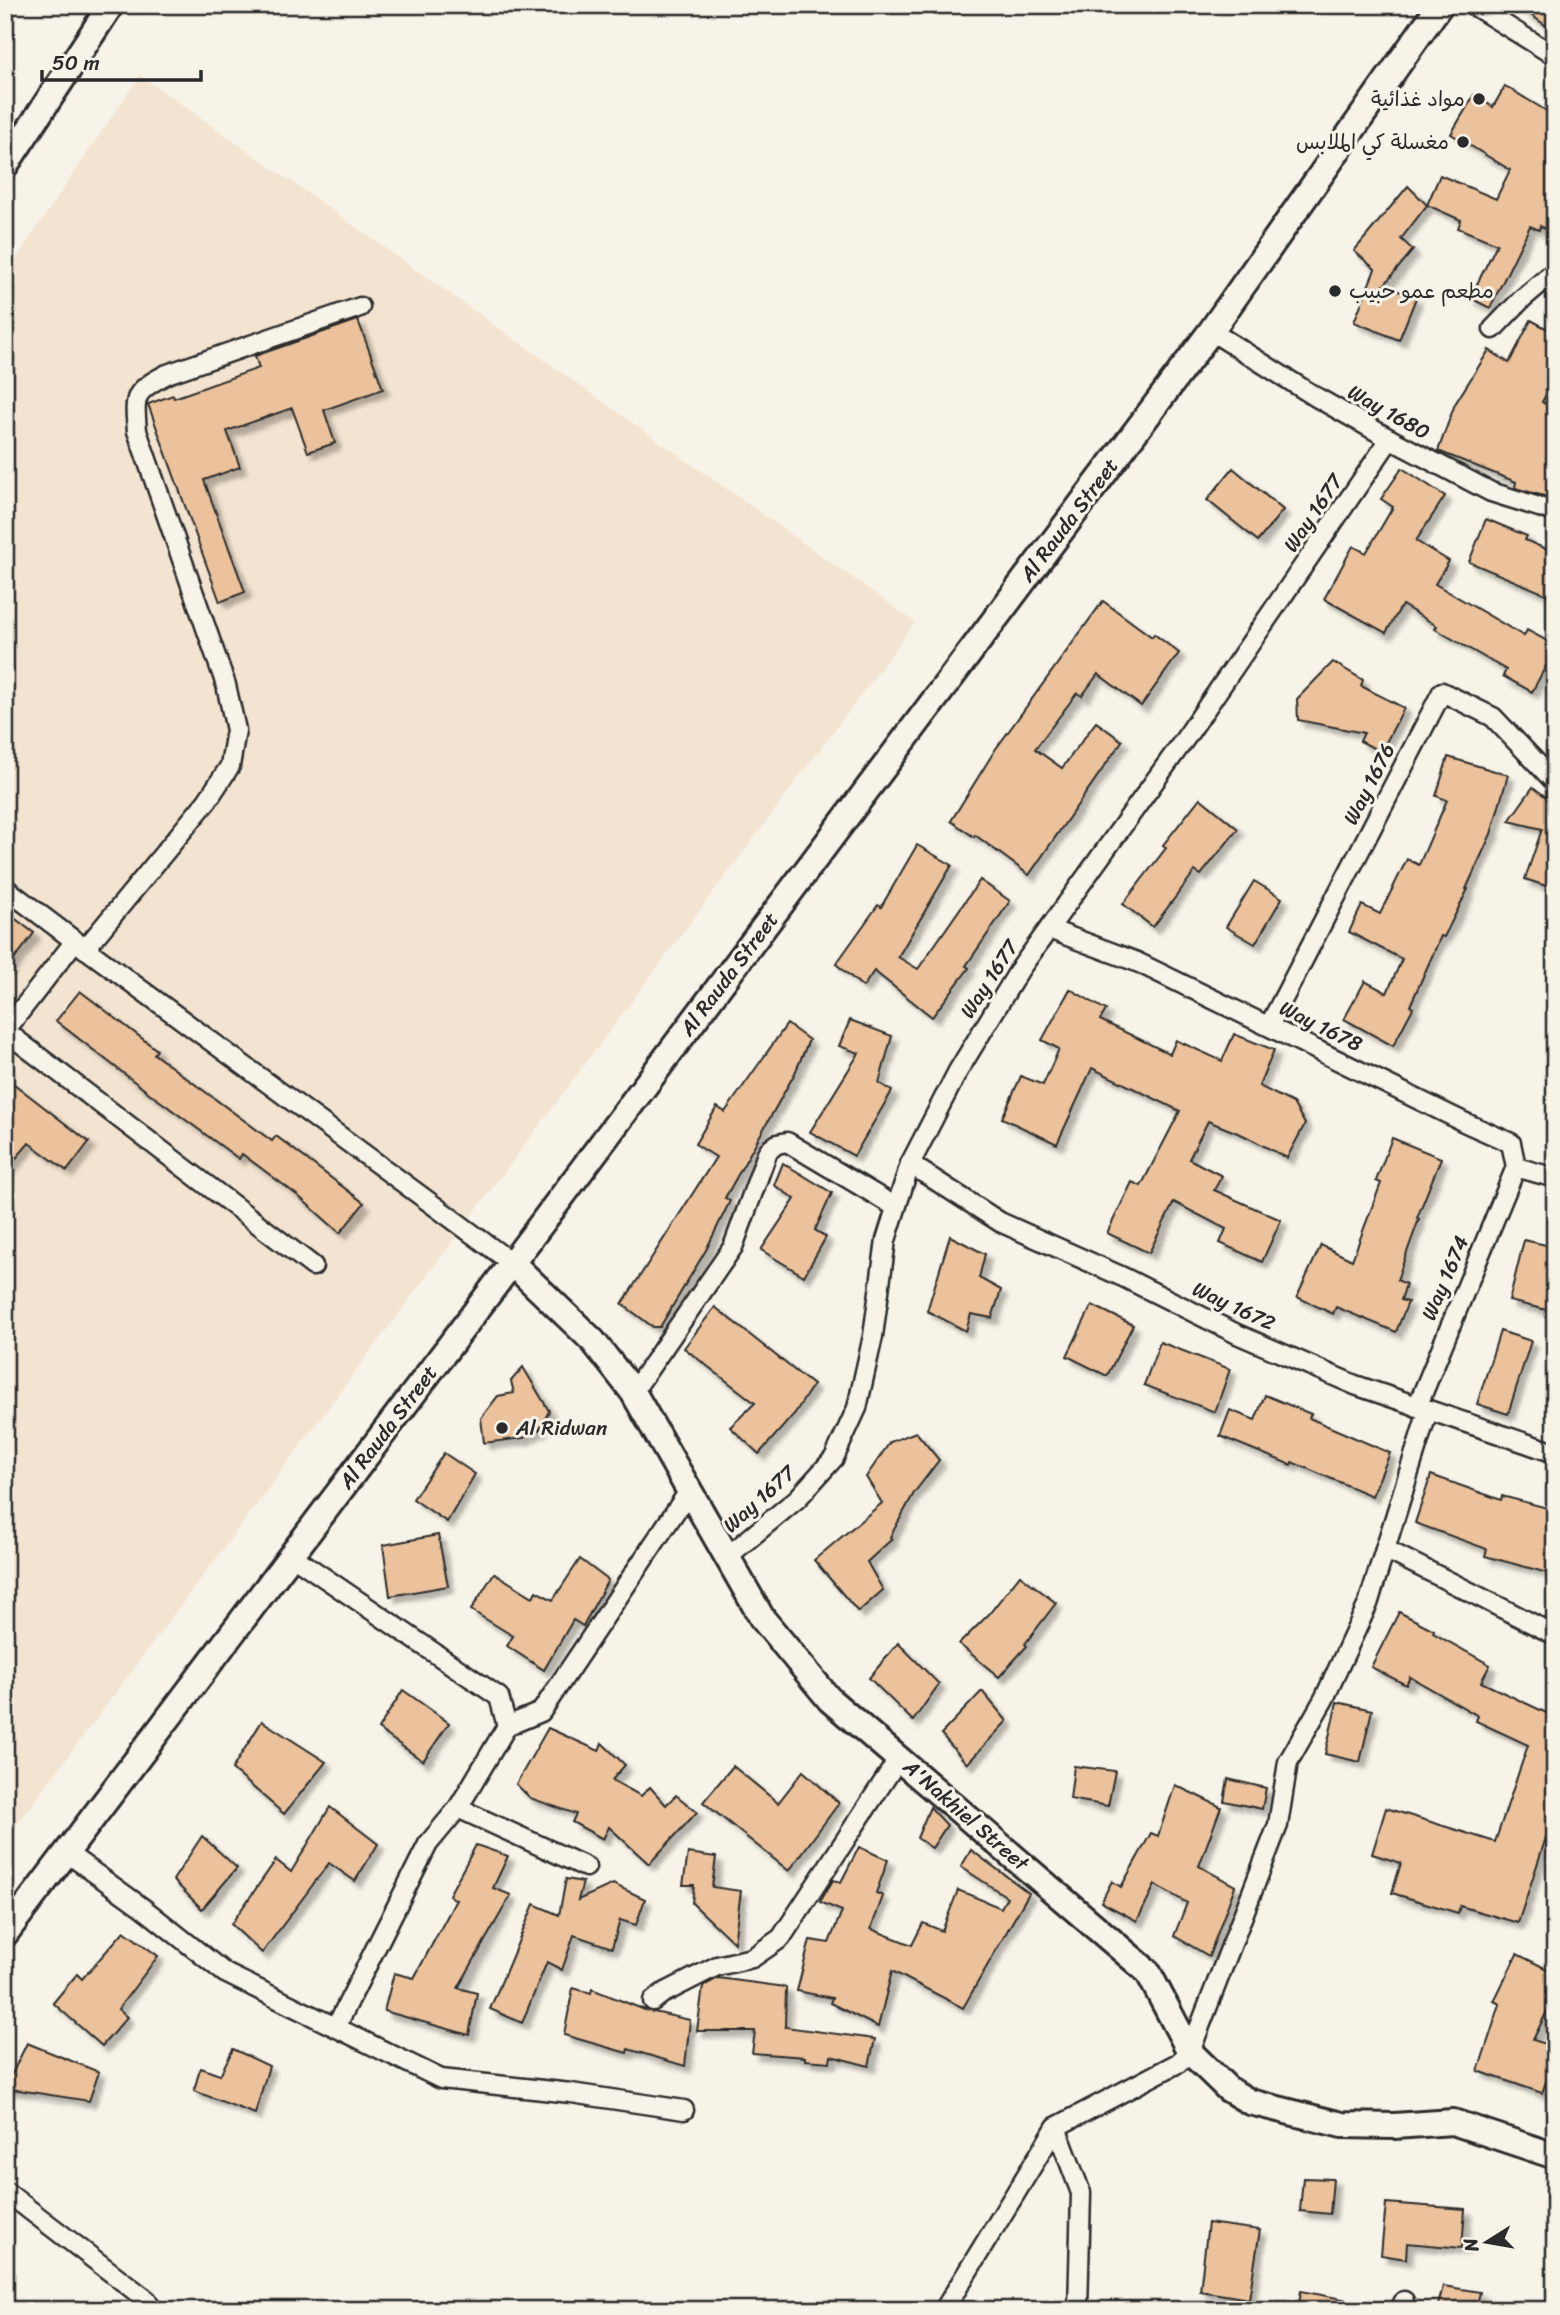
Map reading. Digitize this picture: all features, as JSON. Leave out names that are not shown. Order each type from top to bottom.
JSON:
[{"type":"main road","points":[[5,166],[111,5]]},
{"type":"main road","name":"Al Rauda Street","points":[[5,1934],[1211,331],[1440,5]]},
{"type":"main road","name":"A'Nakhiel Street","points":[[512,1263],[593,1341],[633,1392],[762,1618],[830,1700],[1148,1972],[1190,2052],[1228,2089],[1250,2102],[1342,2124],[1394,2126],[1453,2122],[1555,2156]]},
{"type":"street","points":[[1473,5],[1555,56]]},
{"type":"street","points":[[1493,329],[1555,271]]},
{"type":"street","points":[[313,1266],[5,1031],[207,801],[230,766],[236,730],[226,685],[137,431],[134,402],[145,386],[167,374],[359,307]]},
{"type":"street","name":"Way 1680","points":[[1211,331],[1316,397],[1390,439],[1491,492],[1555,512]]},
{"type":"street","name":"Way 1677","points":[[727,1557],[798,1498],[834,1458],[857,1408],[873,1336],[886,1240],[910,1164],[957,1071],[1020,969],[1187,736],[1390,439]]},
{"type":"street","name":"Way 1676","points":[[1269,1026],[1442,692],[1493,717],[1555,782]]},
{"type":"street","points":[[5,888],[512,1263]]},
{"type":"street","name":"Way 1678","points":[[1049,929],[1137,962],[1511,1143],[1516,1167]]},
{"type":"street","points":[[633,1392],[733,1247],[768,1151],[777,1144],[787,1142],[897,1207]]},
{"type":"street","name":"Way 1672","points":[[910,1164],[1000,1222],[1123,1277],[1237,1334],[1354,1385],[1555,1452]]},
{"type":"street","points":[[1516,1167],[1555,1178]]},
{"type":"street","name":"Way 1674","points":[[1190,2052],[1278,1825],[1288,1762],[1324,1699],[1368,1604],[1422,1409],[1516,1167]]},
{"type":"street","points":[[336,2027],[428,1844],[458,1808],[507,1726],[541,1712],[689,1490]]},
{"type":"street","points":[[1385,1549],[1555,1635]]},
{"type":"street","points":[[291,1555],[499,1697],[507,1726]]},
{"type":"street","points":[[653,2001],[717,1966],[752,1958],[781,1938],[899,1758]]},
{"type":"street","points":[[458,1808],[586,1867]]},
{"type":"street","points":[[67,1853],[143,1908],[225,1973],[440,2079],[684,2109]]},
{"type":"street","points":[[944,2310],[1056,2127],[1178,2063],[1190,2052]]},
{"type":"street","points":[[1056,2127],[1081,2193],[1078,2310]]},
{"type":"street","points":[[5,2191],[147,2300],[152,2310]]},
{"type":"shaded area","points":[[140,75],[915,622],[5,1841],[5,275]]},
{"type":"building","points":[[1517,5],[1555,5],[1555,32]]},
{"type":"building","points":[[1505,86],[1555,116],[1555,233],[1540,226],[1539,230],[1530,226],[1490,308],[1470,298],[1497,244],[1458,228],[1461,220],[1427,205],[1440,175],[1496,199],[1510,170],[1451,134],[1474,95],[1493,107]]},
{"type":"building","points":[[1408,186],[1427,205],[1401,239],[1413,250],[1384,285],[1416,298],[1399,340],[1354,322],[1375,269],[1354,251]]},
{"type":"building","points":[[358,320],[383,389],[324,410],[335,443],[308,452],[292,408],[227,431],[240,467],[204,480],[245,592],[220,602],[148,404],[173,395],[174,398],[259,368],[255,356]]},
{"type":"building","points":[[1531,320],[1555,333],[1555,377],[1542,402],[1555,409],[1555,499],[1515,488],[1516,482],[1438,451],[1455,404],[1489,350],[1509,363]]},
{"type":"building","points":[[1233,468],[1283,510],[1258,541],[1207,500]]},
{"type":"building","points":[[1402,468],[1445,496],[1416,541],[1449,561],[1435,584],[1524,636],[1527,630],[1555,645],[1532,692],[1503,676],[1506,670],[1435,629],[1437,626],[1402,605],[1386,633],[1324,599],[1353,546],[1366,553],[1393,507],[1381,499]]},
{"type":"building","points":[[1486,519],[1527,536],[1525,540],[1555,553],[1555,598],[1469,562]]},
{"type":"building","points":[[1103,601],[1179,653],[1141,706],[1098,674],[1082,696],[1077,693],[1035,749],[1062,768],[1096,722],[1122,741],[1029,875],[975,835],[974,837],[951,821],[995,750]]},
{"type":"building","points":[[1333,662],[1363,680],[1361,686],[1404,708],[1381,752],[1360,741],[1364,733],[1298,720],[1297,699]]},
{"type":"building","points":[[1448,757],[1508,775],[1491,834],[1468,889],[1444,937],[1441,936],[1410,1006],[1413,1008],[1393,1046],[1344,1019],[1365,981],[1387,993],[1402,959],[1349,932],[1362,905],[1380,914],[1407,859],[1419,865],[1447,800],[1436,796]]},
{"type":"building","points":[[1533,787],[1551,801],[1555,800],[1555,889],[1525,879],[1542,829],[1509,821]]},
{"type":"building","points":[[1200,798],[1238,829],[1201,875],[1195,871],[1153,927],[1123,904],[1166,848],[1163,845]]},
{"type":"building","points":[[917,845],[952,865],[898,957],[918,969],[980,880],[1010,901],[966,966],[969,968],[932,1017],[874,971],[863,987],[836,964],[878,905],[881,907]]},
{"type":"building","points":[[1254,881],[1282,898],[1255,944],[1226,927]]},
{"type":"building","points":[[5,911],[34,933],[5,972]]},
{"type":"building","points":[[1070,989],[1106,1010],[1100,1020],[1170,1054],[1176,1040],[1222,1061],[1234,1034],[1274,1050],[1259,1086],[1293,1103],[1305,1124],[1287,1158],[1245,1136],[1208,1121],[1189,1159],[1222,1176],[1214,1190],[1281,1220],[1262,1262],[1220,1243],[1226,1229],[1174,1202],[1149,1253],[1107,1233],[1132,1182],[1141,1186],[1180,1111],[1092,1068],[1057,1144],[1002,1118],[1021,1076],[1043,1085],[1059,1049],[1042,1040]]},
{"type":"building","points":[[80,991],[157,1050],[154,1054],[272,1141],[276,1136],[364,1203],[340,1233],[297,1195],[242,1154],[239,1159],[56,1021]]},
{"type":"building","points":[[850,1020],[892,1036],[879,1083],[892,1091],[854,1156],[810,1132],[859,1053],[839,1046]]},
{"type":"building","points":[[787,1024],[809,1040],[795,1073],[725,1198],[730,1201],[706,1250],[660,1327],[653,1327],[622,1304],[716,1157],[695,1144],[717,1107],[725,1112]]},
{"type":"building","points":[[5,1077],[89,1142],[67,1171],[29,1143],[5,1171]]},
{"type":"building","points":[[1392,1138],[1441,1158],[1417,1218],[1419,1219],[1397,1280],[1406,1284],[1401,1300],[1408,1302],[1396,1332],[1336,1307],[1333,1314],[1297,1297],[1321,1245],[1352,1260],[1381,1183],[1376,1181]]},
{"type":"building","points":[[783,1163],[832,1193],[815,1230],[826,1237],[804,1276],[761,1250],[795,1199],[774,1185]]},
{"type":"building","points":[[950,1236],[985,1254],[979,1278],[1001,1290],[992,1318],[971,1314],[966,1331],[927,1311]]},
{"type":"building","points":[[1524,1240],[1555,1247],[1555,1312],[1509,1301]]},
{"type":"building","points":[[1092,1305],[1133,1325],[1107,1376],[1067,1356]]},
{"type":"building","points":[[715,1307],[813,1385],[795,1413],[759,1454],[730,1427],[755,1403],[684,1348]]},
{"type":"building","points":[[1500,1331],[1531,1341],[1508,1414],[1477,1404]]},
{"type":"building","points":[[1160,1342],[1230,1369],[1215,1412],[1144,1385]]},
{"type":"building","points":[[523,1367],[549,1411],[540,1429],[523,1438],[484,1443],[481,1418],[498,1396],[514,1393],[511,1381]]},
{"type":"building","points":[[1265,1395],[1311,1414],[1309,1418],[1390,1453],[1372,1496],[1292,1462],[1291,1465],[1220,1436],[1230,1410],[1255,1420]]},
{"type":"building","points":[[916,1432],[939,1460],[914,1493],[890,1537],[892,1539],[867,1562],[883,1590],[858,1612],[814,1560],[882,1503],[866,1477],[890,1442]]},
{"type":"building","points":[[444,1453],[475,1474],[447,1522],[413,1499]]},
{"type":"building","points":[[1431,1475],[1501,1500],[1502,1496],[1555,1510],[1555,1575],[1485,1556],[1487,1549],[1415,1523]]},
{"type":"building","points":[[438,1535],[448,1586],[390,1596],[383,1545]]},
{"type":"building","points":[[580,1559],[608,1580],[583,1626],[573,1620],[544,1670],[507,1646],[513,1636],[471,1610],[494,1573],[533,1597],[536,1591],[553,1600]]},
{"type":"building","points":[[1020,1575],[1056,1603],[1025,1644],[1027,1646],[999,1677],[959,1644],[989,1614]]},
{"type":"building","points":[[1399,1612],[1490,1665],[1481,1682],[1555,1717],[1555,1810],[1518,1923],[1460,1906],[1458,1913],[1392,1893],[1401,1863],[1372,1854],[1386,1808],[1495,1842],[1528,1745],[1476,1721],[1478,1716],[1410,1677],[1406,1685],[1371,1667]]},
{"type":"building","points":[[898,1643],[939,1684],[913,1721],[869,1678]]},
{"type":"building","points":[[403,1690],[449,1723],[423,1761],[378,1729]]},
{"type":"building","points":[[982,1691],[1007,1721],[967,1764],[941,1734]]},
{"type":"building","points":[[1337,1702],[1372,1710],[1360,1762],[1325,1754]]},
{"type":"building","points":[[262,1721],[326,1762],[284,1814],[232,1769]]},
{"type":"building","points":[[548,1728],[599,1751],[602,1743],[625,1765],[612,1780],[641,1796],[650,1787],[666,1805],[676,1795],[697,1812],[649,1864],[609,1827],[603,1839],[572,1822],[576,1814],[530,1798],[516,1784]]},
{"type":"building","points":[[733,1766],[778,1803],[803,1771],[839,1803],[789,1871],[703,1802]]},
{"type":"building","points":[[1074,1766],[1115,1771],[1108,1806],[1070,1799]]},
{"type":"building","points":[[1228,1779],[1266,1788],[1262,1809],[1224,1801]]},
{"type":"building","points":[[1175,1785],[1221,1807],[1199,1866],[1235,1886],[1209,1956],[1174,1936],[1187,1903],[1155,1885],[1137,1921],[1101,1902],[1112,1881],[1121,1887],[1151,1833],[1158,1836]]},
{"type":"building","points":[[330,1807],[378,1844],[355,1881],[329,1863],[262,1953],[231,1924],[276,1860],[291,1872]]},
{"type":"building","points":[[930,1807],[947,1825],[932,1848],[917,1838]]},
{"type":"building","points":[[202,1836],[237,1868],[202,1909],[173,1880]]},
{"type":"building","points":[[476,1845],[508,1856],[493,1888],[511,1895],[458,1988],[477,1993],[469,2035],[384,2011],[394,1973],[414,1978],[456,1900],[449,1895]]},
{"type":"building","points":[[859,1847],[888,1860],[876,1893],[883,1896],[871,1929],[912,1945],[923,1923],[942,1931],[958,1890],[1001,1908],[1007,1897],[961,1867],[971,1850],[1029,1893],[963,2008],[892,1971],[878,2027],[830,2003],[832,1998],[797,1991],[810,1940],[829,1943],[842,1911],[820,1902],[833,1880],[841,1882]]},
{"type":"building","points":[[688,1853],[716,1857],[712,1887],[741,1891],[734,1943],[692,1903],[694,1885],[683,1885]]},
{"type":"building","points":[[566,1879],[583,1882],[578,1900],[613,1884],[645,1899],[636,1925],[620,1920],[612,1948],[574,1935],[562,1970],[547,1962],[522,2023],[490,2009],[534,1904],[559,1915]]},
{"type":"building","points":[[124,1931],[158,1956],[118,2009],[127,2017],[102,2046],[53,2003],[77,1974],[82,1979]]},
{"type":"building","points":[[1517,1954],[1555,1973],[1555,1995],[1533,2040],[1555,2047],[1555,2056],[1542,2093],[1478,2071],[1500,2004],[1494,2001]]},
{"type":"building","points":[[718,1978],[786,1987],[785,2027],[875,2039],[869,2066],[831,2056],[830,2062],[805,2060],[805,2057],[752,2053],[755,2031],[697,2031],[703,1986]]},
{"type":"building","points":[[573,1988],[591,1993],[592,1989],[645,2010],[690,2020],[685,2066],[628,2049],[627,2053],[564,2035]]},
{"type":"building","points":[[27,2043],[99,2072],[89,2101],[5,2088]]},
{"type":"building","points":[[233,2049],[269,2066],[255,2114],[194,2091],[200,2068],[220,2075]]},
{"type":"building","points":[[1303,2178],[1333,2179],[1330,2214],[1300,2211]]},
{"type":"building","points":[[1386,2203],[1465,2209],[1462,2248],[1407,2243],[1406,2259],[1381,2255]]},
{"type":"building","points":[[1208,2223],[1260,2230],[1249,2299],[1200,2291]]},
{"type":"building","points":[[1443,2286],[1480,2292],[1476,2310],[1437,2310]]},
{"type":"building","points":[[1301,2291],[1353,2301],[1352,2310],[1298,2310]]},
{"type":"place","name":"مواد غذائية","points":[[1479,99]]},
{"type":"place","name":"مغسلة كي الملابس","points":[[1463,142]]},
{"type":"place","name":"مطعم عمو حبيب","points":[[1335,291]]},
{"type":"place","name":"Al Ridwan","points":[[502,1428]]}]
